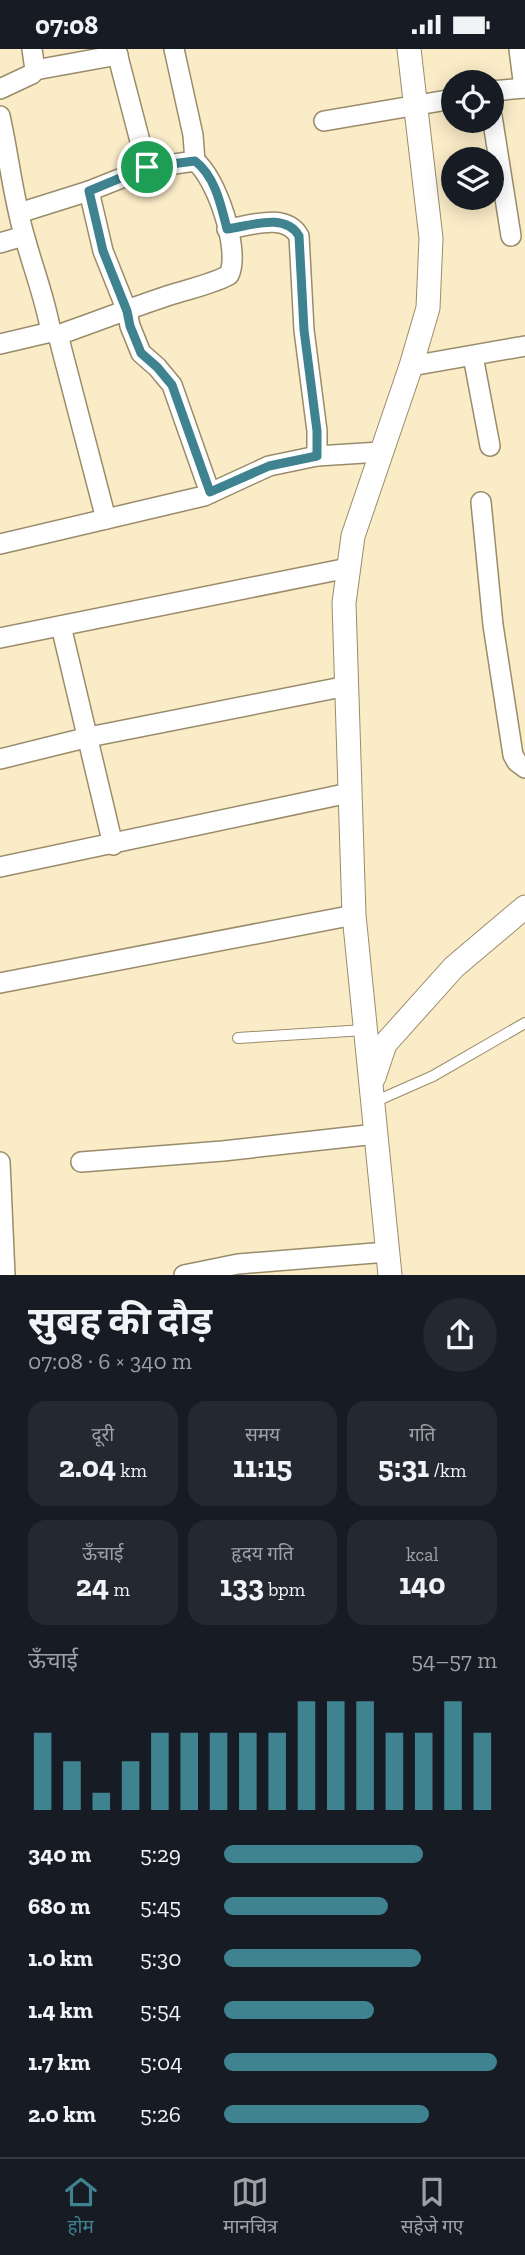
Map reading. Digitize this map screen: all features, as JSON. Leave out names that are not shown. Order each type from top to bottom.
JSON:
[{"type":"street","points":[[32,49],[35,70]]},
{"type":"street","points":[[0,344],[55,334],[229,275],[233,256],[227,229],[210,179],[195,161],[193,135],[174,49]]},
{"type":"street","points":[[390,1275],[354,915],[344,603],[353,536],[428,308],[431,238],[410,49]]},
{"type":"street","points":[[504,90],[524,88],[519,49]]},
{"type":"street","points":[[0,89],[35,70],[117,52],[147,167]]},
{"type":"street","points":[[324,121],[441,101]]},
{"type":"street","points":[[0,116],[24,236],[45,299],[106,519]]},
{"type":"street","points":[[495,133],[511,236]]},
{"type":"street","points":[[19,213],[89,191],[147,167],[195,161]]},
{"type":"street","points":[[89,191],[106,262],[127,311],[130,326],[141,353],[172,385],[210,492]]},
{"type":"street","points":[[227,229],[280,222],[294,229],[299,236],[304,330],[317,431],[317,456]]},
{"type":"street","points":[[0,243],[24,236]]},
{"type":"street","points":[[411,366],[525,346]]},
{"type":"street","points":[[473,356],[490,446]]},
{"type":"street","points":[[0,544],[204,496],[269,466],[317,456],[380,452]]},
{"type":"street","points":[[481,502],[490,600],[513,755],[525,768]]},
{"type":"street","points":[[0,638],[348,568]]},
{"type":"street","points":[[61,626],[113,845]]},
{"type":"street","points":[[0,759],[89,737],[347,686]]},
{"type":"street","points":[[0,867],[349,793]]},
{"type":"street","points":[[372,1095],[385,1044],[454,967],[525,907]]},
{"type":"street","points":[[0,983],[354,915]]},
{"type":"street","points":[[81,1162],[223,1151],[376,1134]]},
{"type":"street","points":[[0,1162],[5,1275]]},
{"type":"street","points":[[184,1275],[238,1264],[387,1252]]},
{"type":"lane","points":[[372,1095],[433,1076],[525,1023]]},
{"type":"lane","points":[[238,1038],[366,1030]]},
{"type":"route","points":[[195,161],[210,179],[227,229],[280,222],[288,224],[299,236],[304,330],[317,431],[317,456],[269,466],[210,492],[172,385],[141,353],[127,311],[110,273],[92,211],[89,191],[147,167],[195,161]]}]
